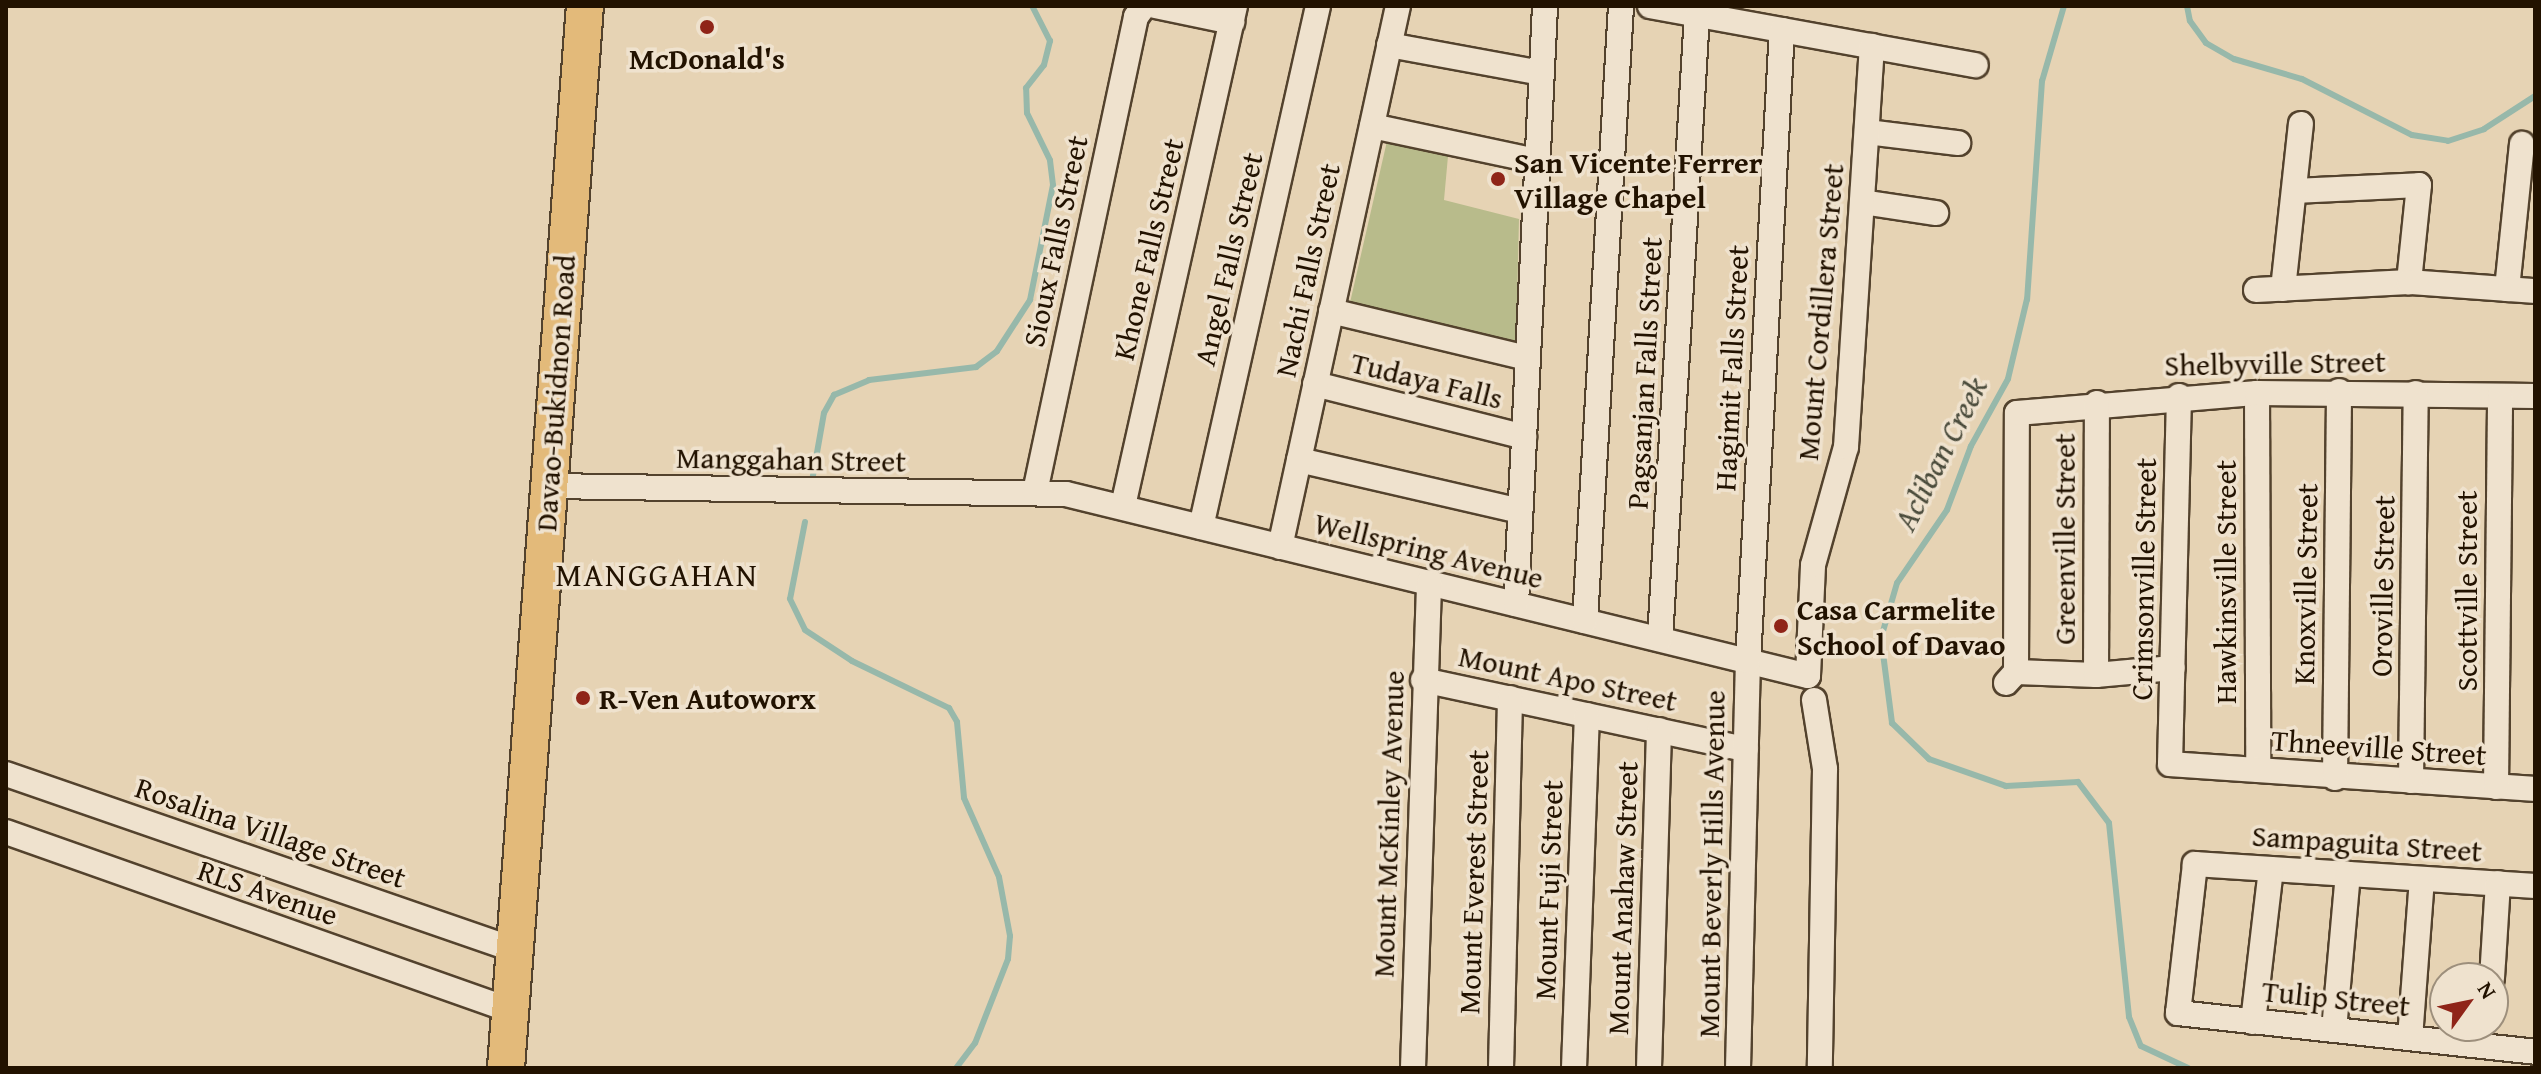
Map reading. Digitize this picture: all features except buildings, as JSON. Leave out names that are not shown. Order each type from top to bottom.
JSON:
[{"type":"highway","name":"Davao-Bukidnon Road","points":[[506,1068],[585,6]]},
{"type":"street","name":"Sioux Falls Street","points":[[1035,492],[1136,17],[1144,6]]},
{"type":"street","points":[[1155,6],[1234,14]]},
{"type":"street","name":"Angel Falls Street","points":[[1201,527],[1318,6]]},
{"type":"street","name":"Nachi Falls Street","points":[[1280,547],[1398,6]]},
{"type":"street","points":[[1516,604],[1545,6]]},
{"type":"street","points":[[1585,621],[1621,6]]},
{"type":"street","points":[[1650,6],[1976,65]]},
{"type":"street","name":"Khone Falls Street","points":[[1123,506],[1234,14]]},
{"type":"street","name":"Pagsanjan Falls Street","points":[[1660,639],[1697,15]]},
{"type":"street","name":"Hagimit Falls Street","points":[[1748,661],[1782,30]]},
{"type":"street","points":[[1389,45],[1541,73]]},
{"type":"street","name":"Mount Cordillera Street","points":[[1808,676],[1815,554],[1846,447],[1872,46]]},
{"type":"street","points":[[2283,289],[2301,124]]},
{"type":"street","points":[[1372,126],[1537,161]]},
{"type":"street","points":[[1867,132],[1958,143]]},
{"type":"street","points":[[2507,289],[2522,144]]},
{"type":"street","points":[[2294,191],[2419,185],[2409,282]]},
{"type":"street","points":[[1862,202],[1936,213]]},
{"type":"street","points":[[2256,290],[2409,282],[2535,291]]},
{"type":"street","points":[[1331,311],[1527,358]]},
{"type":"street","name":"Tudaya Falls","points":[[1315,384],[1524,437]]},
{"type":"street","name":"Shelbyville Street","points":[[2096,675],[2011,678],[2017,413],[2179,396],[2257,393],[2339,391],[2535,396]]},
{"type":"street","name":"Knoxville Street","points":[[2335,778],[2339,391]]},
{"type":"street","name":"Hawkinsville Street","points":[[2257,393],[2258,770]]},
{"type":"street","name":"Oroville Street","points":[[2411,781],[2416,393]]},
{"type":"street","name":"Crimsonville Street","points":[[2170,764],[2179,396]]},
{"type":"street","name":"Scottville Street","points":[[2496,787],[2500,396]]},
{"type":"street","name":"Greenville Street","points":[[2096,675],[2097,403]]},
{"type":"street","points":[[1299,460],[1520,511]]},
{"type":"street","name":"Manggahan Street","points":[[548,486],[749,493],[1035,492]]},
{"type":"street","name":"Wellspring Avenue","points":[[1035,492],[1123,506],[1808,676]]},
{"type":"street","name":"Mount McKinley Avenue","points":[[1413,1068],[1423,680],[1429,582]]},
{"type":"street","name":"Mount Beverly Hills Avenue","points":[[1744,1067],[1748,661]]},
{"type":"street","points":[[2096,675],[2173,668]]},
{"type":"street","name":"Mount Apo Street","points":[[1423,680],[1746,749]]},
{"type":"street","name":"Mount Everest Street","points":[[1501,1068],[1510,698]]},
{"type":"street","points":[[1814,700],[1825,751],[1820,1068]]},
{"type":"street","name":"Mount Fuji Street","points":[[1574,1068],[1587,715]]},
{"type":"street","name":"Mount Anahaw Street","points":[[1649,1068],[1659,730]]},
{"type":"street","name":"Thneeville Street","points":[[2170,764],[2335,778],[2535,789]]},
{"type":"street","name":"Rosalina Village Street","points":[[6,774],[515,950]]},
{"type":"street","name":"RLS Avenue","points":[[6,832],[510,1010]]},
{"type":"street","name":"Sampaguita Street","points":[[2178,1013],[2195,864],[2535,886]]},
{"type":"street","points":[[2253,1022],[2271,869]]},
{"type":"street","points":[[2334,1030],[2348,874]]},
{"type":"street","points":[[2410,1038],[2422,879]]},
{"type":"street","points":[[2493,962],[2498,883]]},
{"type":"street","name":"Tulip Street","points":[[2178,1013],[2429,1038]]},
{"type":"street","name":"Tulip Street","points":[[2504,1042],[2535,1052]]},
{"type":"green space","points":[[1387,141],[1448,156],[1444,200],[1519,219],[1516,344],[1349,307]]},
{"type":"waterway","points":[[812,481],[824,413],[834,395],[869,380],[976,367],[997,351],[1030,300],[1053,185],[1050,160],[1027,113],[1026,88],[1044,65],[1050,41],[1032,6]]},
{"type":"waterway","name":"Acliban Creek","points":[[2064,6],[2042,81],[2027,299],[2008,379],[1971,446],[1947,510],[1897,583],[1881,638],[1892,723],[1929,759],[2006,786],[2078,782],[2109,823],[2129,1017],[2141,1046],[2188,1068]]},
{"type":"waterway","name":"Acliban Creek","points":[[2187,6],[2190,21],[2206,43],[2234,59],[2302,79],[2412,135],[2448,141],[2484,129],[2535,96]]},
{"type":"waterway","points":[[805,522],[790,599],[805,630],[852,661],[949,708],[957,722],[964,798],[999,877],[1010,936],[1008,959],[975,1043],[956,1068]]},
{"type":"place","name":"McDonald's","points":[[707,27]]},
{"type":"place","name":"San Vicente Ferrer Village Chapel","points":[[1498,179]]},
{"type":"place","name":"Casa Carmelite School of Davao","points":[[1781,626]]},
{"type":"place","name":"R-Ven Autoworx","points":[[583,698]]},
{"type":"district","name":"MANGGAHAN","points":[[657,575]]}]
